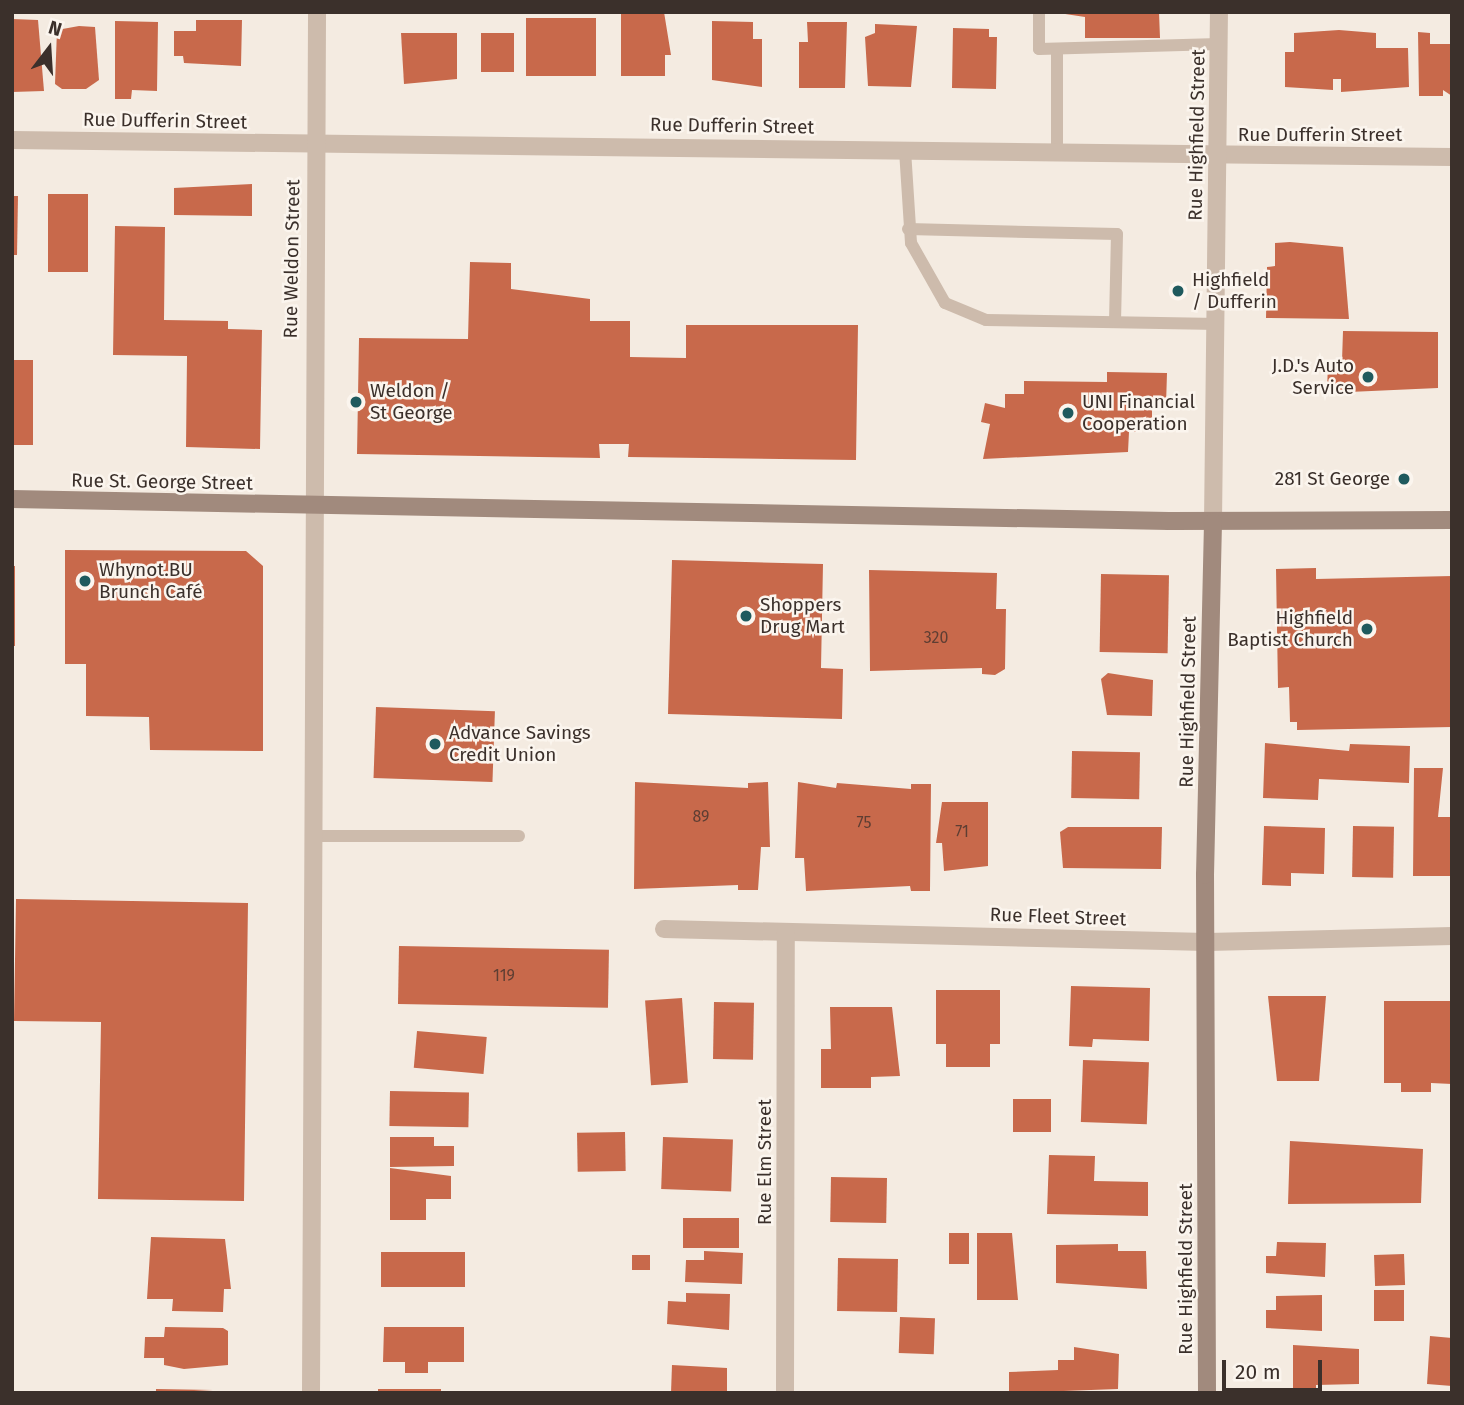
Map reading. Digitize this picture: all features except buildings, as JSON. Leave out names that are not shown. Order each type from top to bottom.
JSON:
[{"type":"main road","name":"Rue St. George Street","points":[[12,499],[310,507],[1213,522],[1452,520]]},
{"type":"main road","name":"Rue Highfield Street","points":[[1207,1393],[1207,942],[1213,522]]},
{"type":"street","name":"Rue Weldon Street","points":[[311,1393],[316,836],[310,507],[317,12]]},
{"type":"street","name":"Rue Highfield Street","points":[[1213,522],[1218,324],[1219,12]]},
{"type":"street","name":"Rue Dufferin Street","points":[[12,140],[1452,157]]},
{"type":"street","name":"Rue Fleet Street","points":[[664,929],[1207,942],[1452,936]]},
{"type":"street","name":"Rue Elm Street","points":[[785,1393],[786,932]]},
{"type":"lane","points":[[1039,12],[1039,49],[1219,44]]},
{"type":"lane","points":[[1057,49],[1057,153]]},
{"type":"lane","points":[[905,150],[908,229],[945,303],[966,314],[986,320],[1218,324]]},
{"type":"lane","points":[[908,229],[1117,234],[1115,322]]},
{"type":"lane","points":[[316,836],[519,836]]},
{"type":"place","name":"Highfield / Dufferin","points":[[1178,291]]},
{"type":"place","name":"J.D.'s Auto Service","points":[[1368,377]]},
{"type":"place","name":"Weldon / St George","points":[[356,402]]},
{"type":"place","name":"UNI Financial Cooperation","points":[[1068,413]]},
{"type":"place","name":"281 St George","points":[[1404,479]]},
{"type":"place","name":"Whynot.BU Brunch Café","points":[[85,581]]},
{"type":"place","name":"Shoppers Drug Mart","points":[[746,616]]},
{"type":"place","name":"Highfield Baptist Church","points":[[1367,629]]},
{"type":"place","name":"Advance Savings Credit Union","points":[[435,744]]}]
